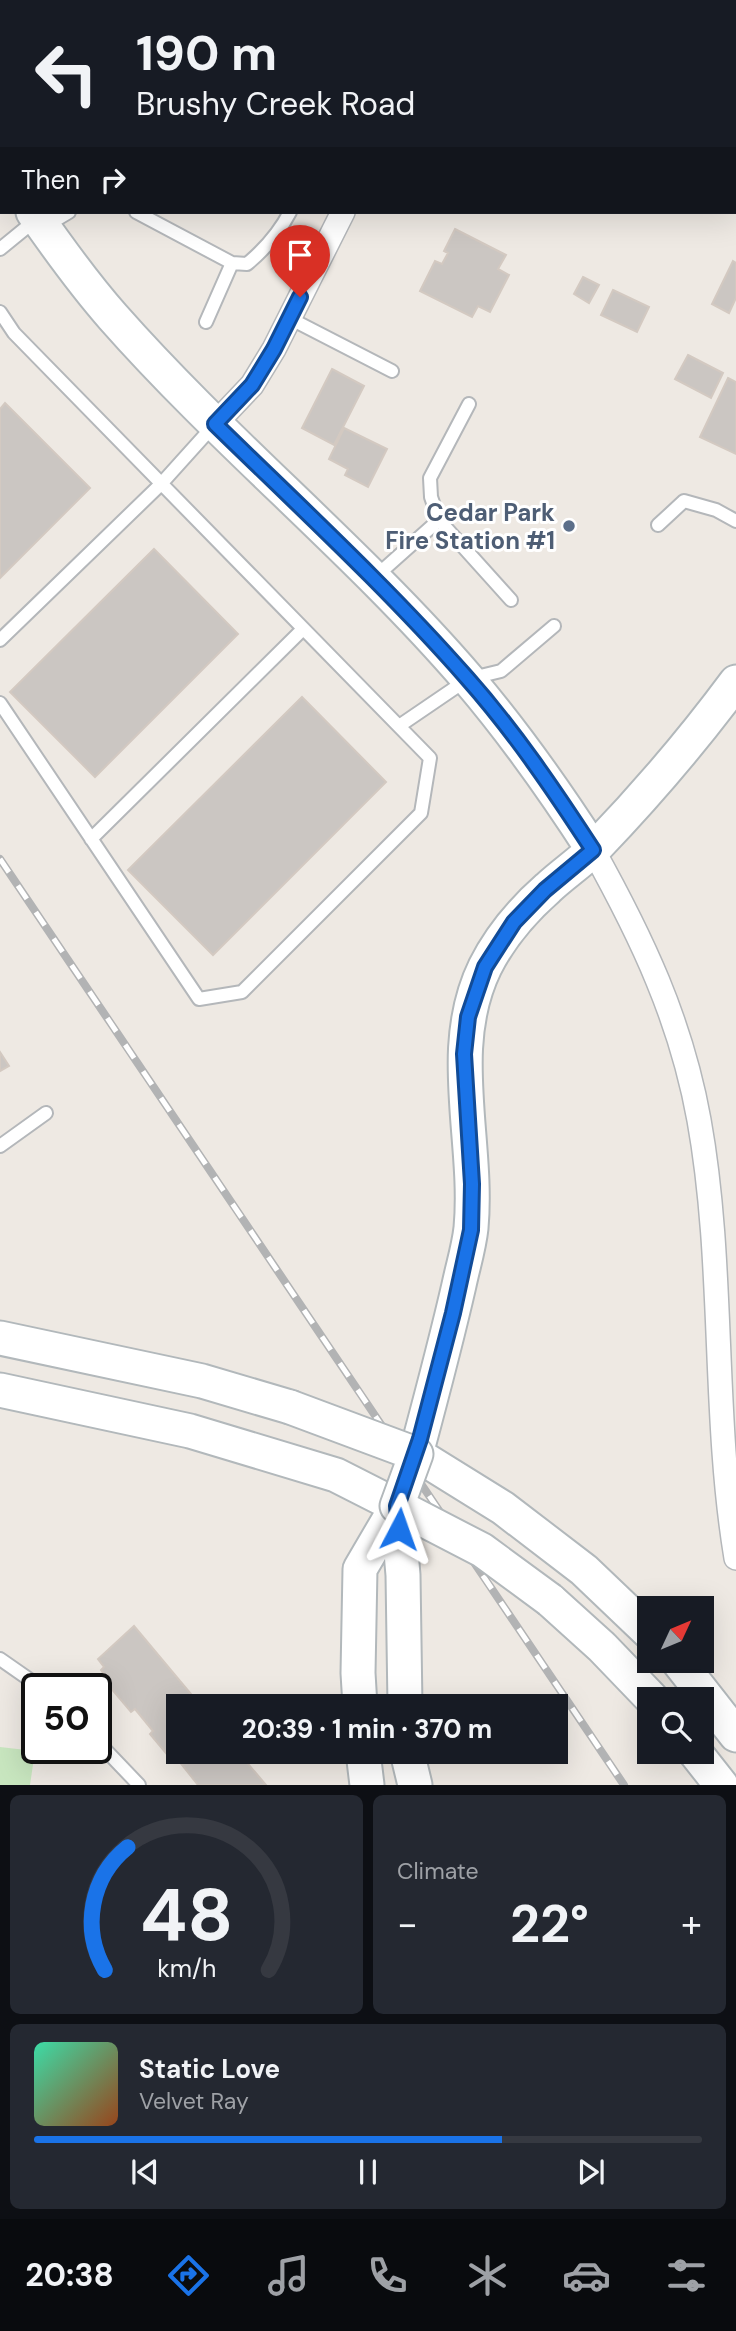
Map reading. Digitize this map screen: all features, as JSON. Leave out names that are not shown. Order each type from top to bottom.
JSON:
[{"type":"main road","points":[[47,214],[68,261],[113,317],[215,424],[373,578],[468,679],[555,790],[593,850]]},
{"type":"main road","points":[[359,1694],[360,1569],[397,1506],[416,1454],[453,1313],[471,1230],[472,1184],[464,1054],[468,1017],[485,967],[514,922],[545,890],[593,850],[695,737],[736,682]]},
{"type":"main road","points":[[0,1338],[202,1381],[290,1407],[416,1454],[503,1508],[584,1570],[637,1621]]},
{"type":"main road","points":[[0,1390],[190,1431],[336,1475],[482,1550],[550,1600],[603,1647],[641,1687]]},
{"type":"main road","points":[[397,1506],[403,1575],[405,1694]]},
{"type":"main road","points":[[687,1673],[736,1735]]},
{"type":"main road","points":[[364,1764],[367,1785]]},
{"type":"main road","points":[[410,1764],[415,1785]]},
{"type":"main road","points":[[704,1764],[721,1785]]},
{"type":"street","points":[[215,424],[252,385],[274,349],[342,214]]},
{"type":"street","points":[[593,850],[629,915],[658,978],[682,1052],[699,1118],[709,1187],[722,1415],[736,1558]]},
{"type":"lane","points":[[0,249],[47,214]]},
{"type":"lane","points":[[140,214],[232,263],[247,264],[263,250],[289,214]]},
{"type":"lane","points":[[206,322],[232,263]]},
{"type":"lane","points":[[0,312],[14,333],[430,758],[421,813],[242,992],[198,999],[0,704]]},
{"type":"lane","points":[[289,318],[392,371]]},
{"type":"lane","points":[[469,404],[430,478],[430,497],[439,520],[511,600]]},
{"type":"lane","points":[[0,640],[161,484],[215,424]]},
{"type":"lane","points":[[658,524],[684,500],[716,510],[736,521]]},
{"type":"lane","points":[[373,578],[439,520]]},
{"type":"lane","points":[[399,726],[468,679],[501,671],[554,626]]},
{"type":"lane","points":[[91,839],[303,629]]},
{"type":"lane","points":[[0,1146],[46,1113]]},
{"type":"lane","points":[[0,1659],[21,1674]]},
{"type":"lane","points":[[112,1757],[139,1785]]},
{"type":"green space","points":[[0,1747],[21,1749],[21,1764],[33,1764],[30,1785],[0,1785]]},
{"type":"building","points":[[455,229],[506,255],[498,269],[509,275],[490,312],[478,306],[472,317],[420,291],[435,261],[442,264],[448,253],[444,251]]},
{"type":"building","points":[[733,261],[736,263],[736,298],[729,313],[712,304]]},
{"type":"building","points":[[583,277],[599,285],[589,303],[574,294]]},
{"type":"building","points":[[613,290],[649,307],[637,332],[601,315]]},
{"type":"building","points":[[688,355],[723,373],[711,398],[675,379]]},
{"type":"building","points":[[332,369],[364,386],[334,445],[302,428]]},
{"type":"building","points":[[728,378],[736,382],[736,454],[700,437]]},
{"type":"building","points":[[5,403],[90,488],[0,578],[0,409]]},
{"type":"building","points":[[344,428],[387,449],[368,487],[345,475],[348,469],[329,459]]},
{"type":"building","points":[[154,549],[238,634],[95,777],[10,692]]},
{"type":"building","points":[[302,697],[386,782],[213,955],[128,870]]},
{"type":"building","points":[[0,1052],[9,1066],[0,1071]]},
{"type":"building","points":[[134,1626],[191,1694],[166,1694],[166,1753],[150,1734],[153,1731],[135,1709],[131,1712],[112,1689],[112,1673],[103,1673],[101,1670],[104,1667],[98,1659]]},
{"type":"building","points":[[181,1764],[248,1764],[266,1785],[198,1785]]},
{"type":"railway","points":[[0,859],[624,1785]]},
{"type":"place","name":"Cedar Park Fire Station #1","points":[[569,526]]},
{"type":"route","points":[[300,297],[252,385],[215,424],[373,578],[468,679],[555,790],[593,850],[545,890],[514,922],[485,967],[468,1017],[464,1054],[472,1184],[471,1230],[453,1313],[416,1454],[397,1506],[399,1529]]}]
